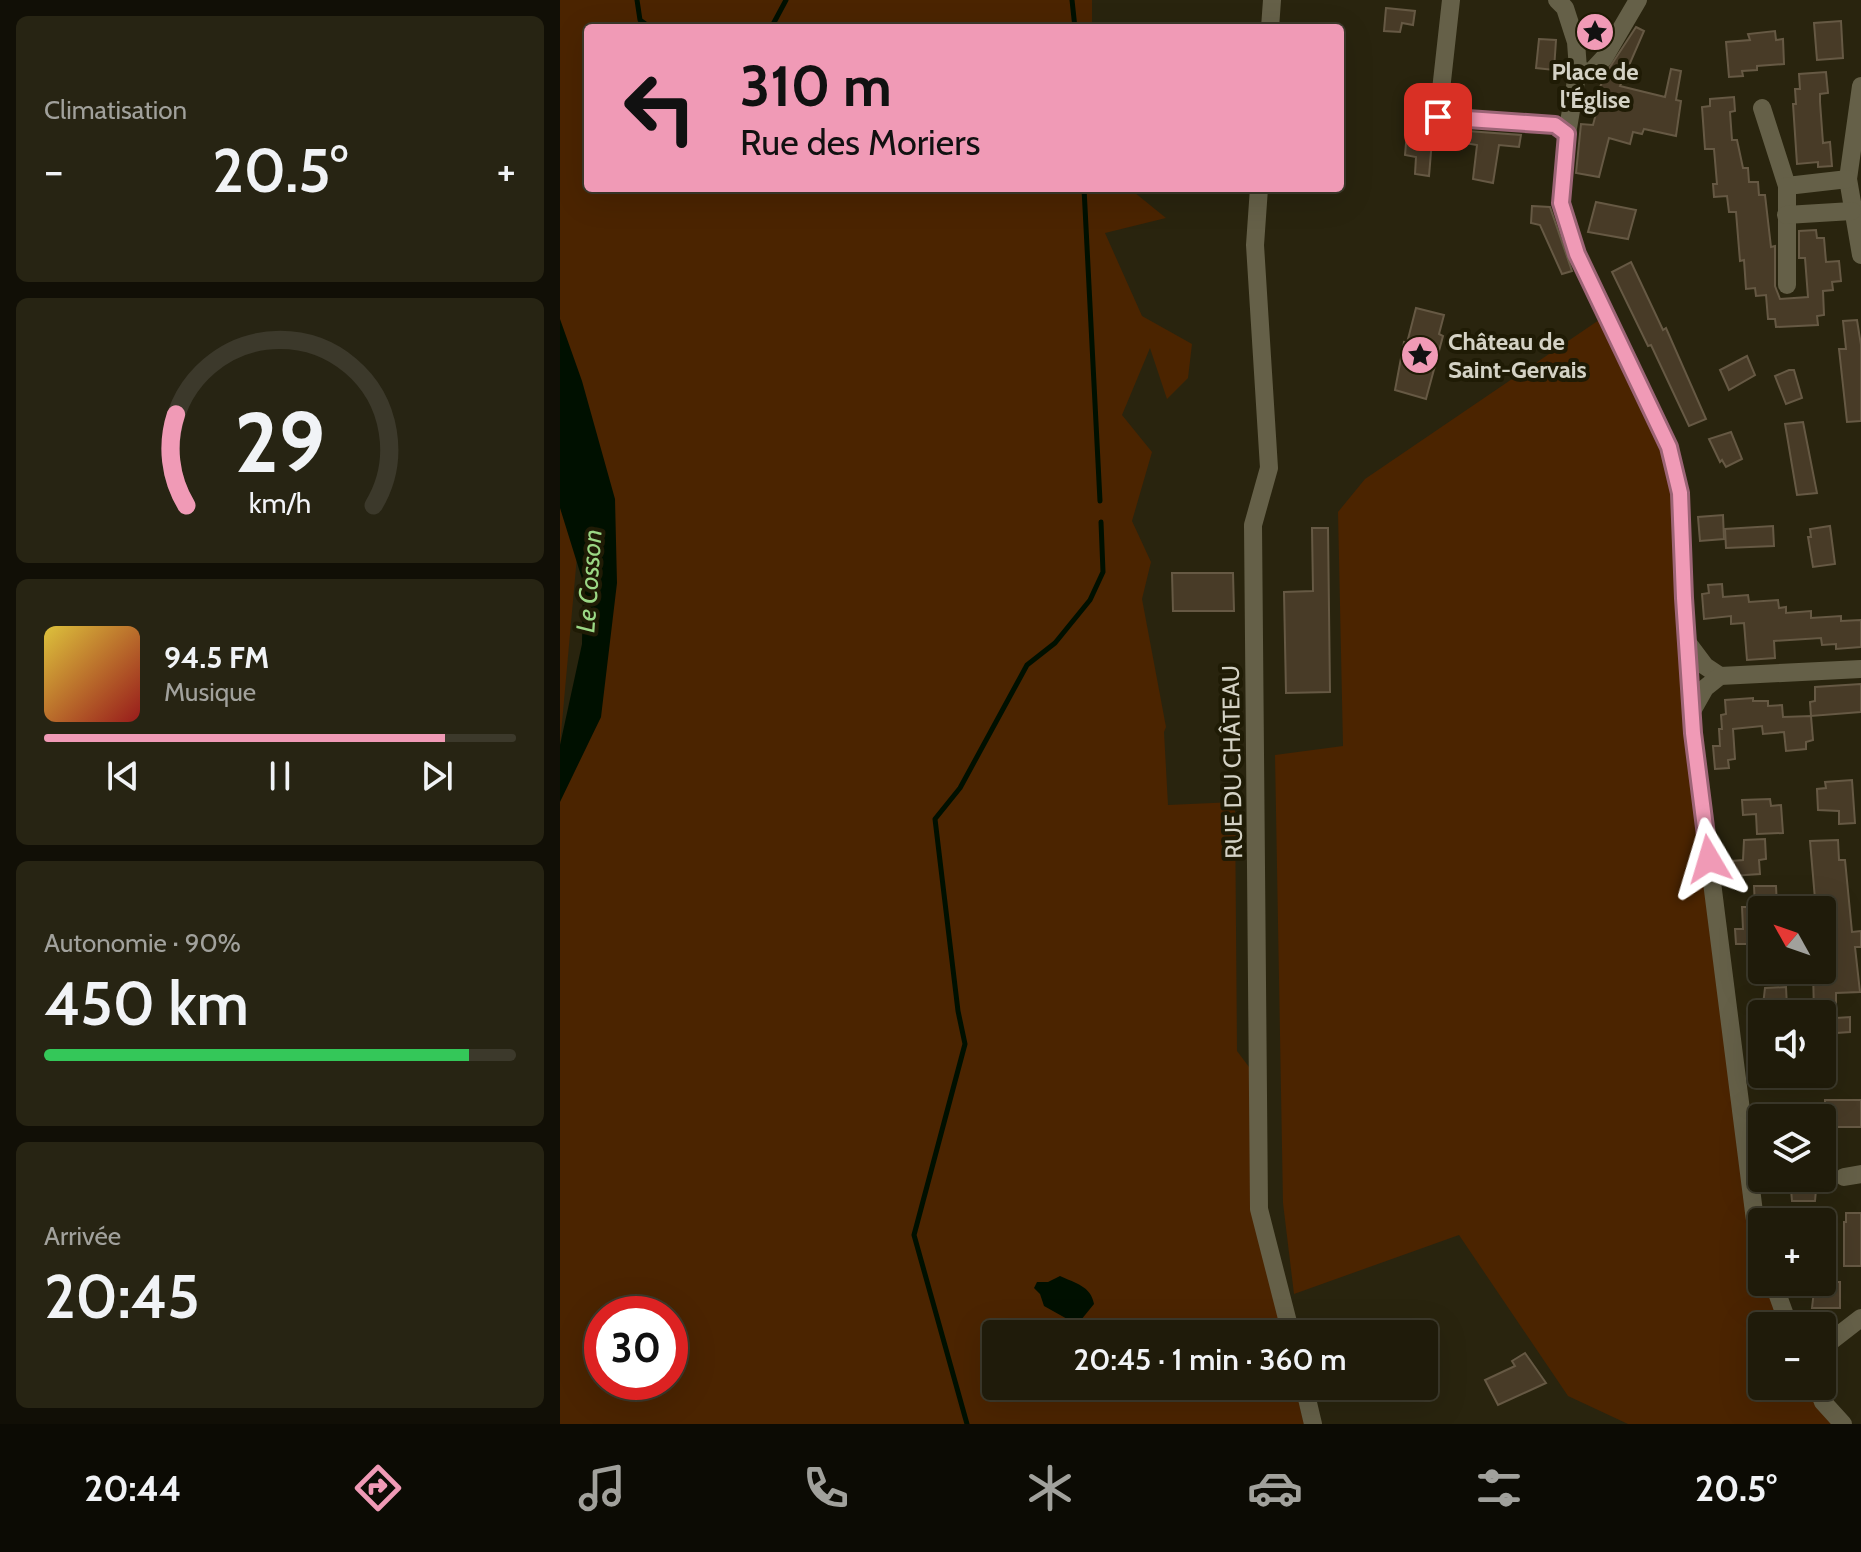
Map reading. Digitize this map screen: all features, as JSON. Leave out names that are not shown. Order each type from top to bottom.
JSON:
[{"type":"street","points":[[1270,24],[1272,0]]},
{"type":"street","points":[[1451,0],[1438,117],[1555,125],[1567,134]]},
{"type":"street","points":[[1557,0],[1565,8],[1576,42],[1578,69],[1567,134],[1561,203],[1577,254],[1669,447],[1680,493],[1693,733],[1755,1208]]},
{"type":"street","points":[[1578,69],[1590,73],[1604,58],[1638,0]]},
{"type":"street","points":[[1861,86],[1848,179],[1861,255]]},
{"type":"street","points":[[1762,108],[1787,186],[1787,285]]},
{"type":"street","points":[[1787,186],[1848,179]]},
{"type":"street","name":"RUE DU CHÂTEAU","points":[[1259,192],[1255,245],[1269,468],[1253,525],[1259,1209],[1287,1320]]},
{"type":"street","points":[[1786,215],[1852,211]]},
{"type":"street","points":[[1687,642],[1705,666],[1720,676]]},
{"type":"street","points":[[1692,711],[1705,688],[1720,676],[1861,669]]},
{"type":"street","points":[[1836,1337],[1861,1318]]},
{"type":"street","points":[[1307,1400],[1313,1424]]},
{"type":"street","points":[[1822,1400],[1843,1424]]},
{"type":"shaded area","points":[[560,0],[1092,0],[1092,24],[584,24],[584,192],[1134,192],[1166,218],[1105,233],[1142,316],[1192,344],[1188,378],[1167,399],[1150,348],[1122,415],[1152,452],[1132,521],[1151,562],[1142,599],[1166,727],[1168,805],[1235,802],[1237,1051],[1249,1067],[1280,1320],[982,1320],[982,1400],[1298,1400],[1304,1424],[560,1424],[560,795],[601,717],[560,353]]},
{"type":"shaded area","points":[[1599,320],[1677,456],[1745,1180],[1753,1208],[1748,1208],[1748,1296],[1779,1296],[1784,1312],[1748,1312],[1748,1400],[1817,1400],[1836,1424],[1628,1424],[1568,1396],[1459,1235],[1294,1294],[1283,1203],[1275,755],[1343,746],[1338,512],[1365,479]]},
{"type":"shaded area","points":[[560,457],[580,523],[560,745]]},
{"type":"water","name":"Le Cosson","points":[[560,319],[582,381],[615,499],[617,583],[601,717],[560,802],[560,745],[582,644],[583,582],[560,508]]},
{"type":"water","points":[[1060,1276],[1082,1286],[1090,1293],[1094,1304],[1081,1320],[1069,1320],[1044,1306],[1034,1288],[1037,1282],[1048,1282]]},
{"type":"building","points":[[1386,8],[1415,11],[1413,25],[1402,23],[1400,32],[1384,31]]},
{"type":"building","points":[[1841,21],[1843,58],[1817,60],[1814,23]]},
{"type":"building","points":[[1636,27],[1644,31],[1620,86],[1665,97],[1671,69],[1681,71],[1676,100],[1681,101],[1676,136],[1644,129],[1642,134],[1633,132],[1630,144],[1609,138],[1599,177],[1576,173],[1581,124],[1593,125],[1600,98],[1597,94],[1606,73]]},
{"type":"building","points":[[1775,31],[1776,40],[1783,39],[1784,64],[1757,66],[1757,70],[1742,71],[1743,76],[1729,77],[1726,42],[1750,40],[1748,34]]},
{"type":"building","points":[[1539,39],[1556,40],[1554,70],[1536,68]]},
{"type":"building","points":[[1826,72],[1828,93],[1820,94],[1820,102],[1823,143],[1830,142],[1832,166],[1818,167],[1818,162],[1797,164],[1793,104],[1796,104],[1795,89],[1800,89],[1799,74]]},
{"type":"building","points":[[1734,97],[1735,111],[1730,112],[1732,140],[1737,140],[1743,168],[1748,168],[1749,182],[1758,182],[1759,195],[1765,195],[1771,247],[1775,246],[1775,286],[1780,299],[1808,297],[1805,258],[1799,258],[1799,231],[1816,230],[1817,238],[1824,238],[1826,262],[1839,261],[1841,281],[1832,282],[1833,290],[1823,291],[1824,315],[1817,316],[1818,325],[1776,327],[1775,319],[1768,319],[1766,295],[1756,296],[1755,288],[1746,289],[1736,212],[1729,212],[1727,196],[1714,197],[1713,184],[1717,184],[1714,149],[1705,149],[1702,107],[1710,106],[1710,99]]},
{"type":"building","points":[[1419,127],[1433,128],[1429,176],[1415,174],[1416,157],[1405,155],[1407,132],[1417,134]]},
{"type":"building","points":[[1454,130],[1521,135],[1519,147],[1499,145],[1493,183],[1473,179],[1477,145],[1452,141]]},
{"type":"building","points":[[1596,202],[1636,210],[1628,239],[1588,232]]},
{"type":"building","points":[[1532,206],[1550,207],[1572,271],[1562,274],[1540,225],[1531,223]]},
{"type":"building","points":[[1631,262],[1663,330],[1666,328],[1706,419],[1689,426],[1612,272]]},
{"type":"building","points":[[1416,308],[1444,315],[1439,334],[1443,336],[1426,399],[1395,390],[1404,342],[1407,343]]},
{"type":"building","points":[[1857,320],[1861,345],[1861,421],[1847,422],[1839,349],[1846,349],[1843,321]]},
{"type":"building","points":[[1747,356],[1755,375],[1729,390],[1720,370]]},
{"type":"building","points":[[1794,370],[1802,398],[1786,404],[1775,376]]},
{"type":"building","points":[[1803,422],[1817,493],[1797,495],[1785,424]]},
{"type":"building","points":[[1731,432],[1742,459],[1726,467],[1722,460],[1720,462],[1709,439]]},
{"type":"building","points":[[1723,515],[1724,539],[1700,541],[1698,517]]},
{"type":"building","points":[[1773,526],[1774,546],[1726,548],[1725,529]]},
{"type":"building","points":[[1830,526],[1835,564],[1813,567],[1808,537],[1811,537],[1810,529]]},
{"type":"building","points":[[1312,528],[1328,528],[1330,692],[1286,693],[1284,592],[1313,591]]},
{"type":"building","points":[[1172,573],[1233,573],[1234,611],[1173,611]]},
{"type":"building","points":[[1722,584],[1723,597],[1748,595],[1749,602],[1778,600],[1779,608],[1786,607],[1786,613],[1811,611],[1811,618],[1841,616],[1841,621],[1861,620],[1861,647],[1836,649],[1836,644],[1822,645],[1821,638],[1774,641],[1775,658],[1747,660],[1744,623],[1731,624],[1731,616],[1704,619],[1702,594],[1709,593],[1708,585]]},
{"type":"building","points":[[1861,684],[1861,712],[1811,716],[1810,702],[1815,701],[1815,687]]},
{"type":"building","points":[[1753,698],[1753,701],[1768,701],[1768,706],[1782,705],[1783,717],[1811,716],[1813,740],[1806,742],[1806,749],[1786,751],[1784,732],[1763,734],[1762,726],[1733,729],[1735,759],[1728,760],[1729,768],[1715,769],[1713,746],[1720,746],[1719,729],[1722,729],[1721,715],[1726,714],[1725,700]]},
{"type":"building","points":[[1852,780],[1855,823],[1839,824],[1839,811],[1818,810],[1817,789],[1826,788],[1825,782]]},
{"type":"building","points":[[1770,799],[1771,806],[1781,805],[1783,833],[1757,834],[1756,814],[1743,815],[1742,800]]},
{"type":"building","points":[[1765,839],[1766,859],[1759,860],[1760,874],[1731,876],[1731,861],[1743,860],[1744,840]]},
{"type":"building","points":[[1838,840],[1839,860],[1845,860],[1852,932],[1861,931],[1861,947],[1855,947],[1860,992],[1836,993],[1836,1000],[1814,1000],[1813,984],[1836,984],[1836,896],[1815,896],[1810,841]]},
{"type":"building","points":[[1754,886],[1776,886],[1776,896],[1754,896]]},
{"type":"building","points":[[1742,907],[1748,907],[1748,944],[1736,944],[1735,929],[1743,929]]},
{"type":"building","points":[[1786,987],[1787,1000],[1764,1000],[1765,988]]},
{"type":"building","points":[[1850,1017],[1850,1032],[1836,1033],[1836,1018]]},
{"type":"building","points":[[1825,1100],[1861,1100],[1861,1127],[1836,1127],[1836,1104],[1817,1104],[1825,1103]]},
{"type":"building","points":[[1791,1192],[1816,1192],[1815,1201],[1792,1201]]},
{"type":"building","points":[[1846,1213],[1861,1213],[1861,1266],[1844,1266]]},
{"type":"building","points":[[1836,1282],[1840,1282],[1840,1308],[1812,1308],[1813,1296],[1836,1296]]},
{"type":"building","points":[[1525,1353],[1546,1383],[1498,1405],[1485,1380],[1515,1366],[1512,1361]]},
{"type":"waterway","points":[[637,0],[640,20],[646,24]]},
{"type":"waterway","points":[[773,24],[786,0]]},
{"type":"waterway","points":[[1072,0],[1075,24]]},
{"type":"waterway","points":[[1084,192],[1100,501]]},
{"type":"waterway","points":[[967,1424],[914,1235],[965,1044],[958,1011],[935,819],[960,788],[1027,665],[1055,643],[1090,600],[1103,572],[1101,522]]},
{"type":"place","name":"Place de l'Église","points":[[1595,32]]},
{"type":"place","name":"Château de Saint-Gervais","points":[[1420,355]]},
{"type":"route","points":[[1438,117],[1555,125],[1567,134],[1561,203],[1577,254],[1669,447],[1680,493],[1693,733],[1709,859]]}]
